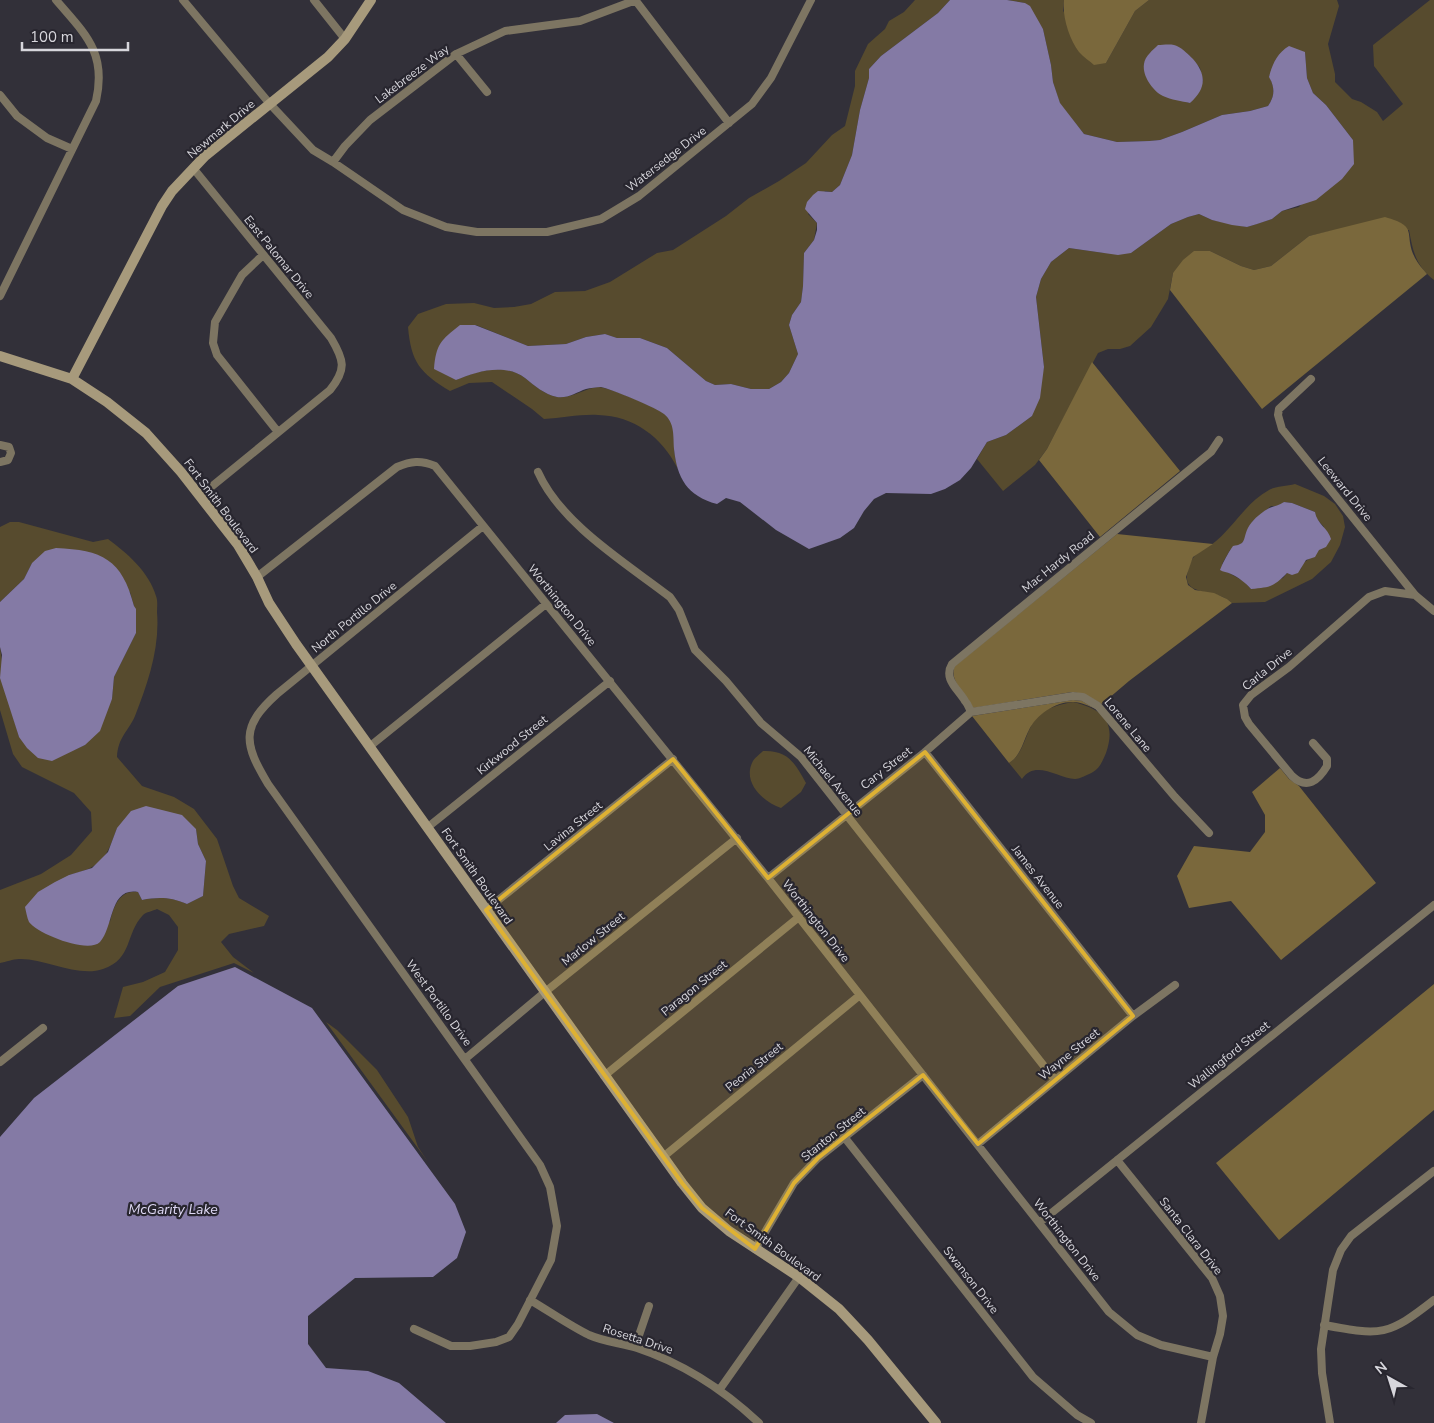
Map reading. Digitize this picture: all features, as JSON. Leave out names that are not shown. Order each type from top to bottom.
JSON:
[{"type":"street","points":[[0,296],[96,101],[100,85],[97,56],[86,36],[56,0]]},
{"type":"street","name":"Watersedge Drive","points":[[183,0],[270,104],[313,150],[403,210],[446,226],[477,232],[548,232],[600,219],[640,196],[752,104],[771,78],[811,0]]},
{"type":"street","points":[[314,0],[345,38]]},
{"type":"street","name":"Newmark Drive","points":[[72,379],[162,206],[172,191],[205,156],[328,57],[345,38],[371,0]]},
{"type":"street","points":[[636,0],[729,122]]},
{"type":"street","name":"Lakebreeze Way","points":[[333,162],[345,146],[370,120],[456,54],[506,31],[580,21],[636,0]]},
{"type":"street","points":[[456,54],[487,92]]},
{"type":"street","points":[[0,95],[17,116],[47,138],[72,149]]},
{"type":"street","name":"East Palomar Drive","points":[[193,168],[330,338],[337,348],[342,362],[342,372],[330,390],[278,432]]},
{"type":"street","points":[[200,496],[278,432],[217,355],[214,343],[215,322],[242,275],[263,255]]},
{"type":"street","name":"Fort Smith Boulevard","points":[[0,356],[72,379],[108,402],[146,433],[200,496],[238,545],[257,577],[269,603],[312,666],[682,1183],[702,1208],[729,1231],[799,1277],[839,1309],[868,1340],[936,1423]]},
{"type":"street","name":"Leeward Drive","points":[[1311,379],[1279,409],[1278,415],[1282,429],[1415,595],[1434,611]]},
{"type":"street","name":"Mac Hardy Road","points":[[971,712],[951,682],[949,668],[952,664],[1211,452],[1219,440]]},
{"type":"street","points":[[0,445],[8,447],[11,454],[8,460],[0,462]]},
{"type":"street","name":"Worthington Drive","points":[[257,577],[398,467],[410,462],[425,462],[435,466],[482,526],[674,759],[1109,1312],[1137,1336],[1161,1345],[1213,1357]]},
{"type":"street","name":"Michael Avenue","points":[[538,472],[543,483],[572,519],[670,597],[679,610],[695,650],[726,681],[761,723],[801,757],[1055,1080]]},
{"type":"street","name":"North Portillo Drive","points":[[249,733],[254,719],[262,707],[482,526]]},
{"type":"street","name":"Carla Drive","points":[[1313,743],[1327,759],[1327,766],[1318,779],[1306,783],[1298,782],[1249,724],[1245,717],[1243,705],[1251,695],[1289,667],[1370,597],[1385,590],[1415,595]]},
{"type":"street","points":[[369,747],[546,604]]},
{"type":"street","name":"Kirkwood Street","points":[[428,827],[610,681]]},
{"type":"street","name":"Lorene Lane","points":[[971,712],[1073,696],[1090,700],[1098,706],[1168,790],[1209,833]]},
{"type":"street","name":"Cary Street","points":[[768,878],[925,752],[971,712]]},
{"type":"street","name":"West Portillo Drive","points":[[249,733],[256,763],[268,784],[540,1165],[550,1187],[557,1226],[551,1260],[509,1337]]},
{"type":"street","name":"James Avenue","points":[[925,752],[1133,1016]]},
{"type":"street","name":"Lavina Street","points":[[486,910],[674,759]]},
{"type":"street","name":"Marlow Street","points":[[465,1059],[736,838]]},
{"type":"street","name":"Wallingford Street","points":[[1039,1223],[1434,905]]},
{"type":"street","name":"Paragon Street","points":[[604,1076],[799,917]]},
{"type":"street","name":"Wayne Street","points":[[978,1144],[1133,1016],[1175,984]]},
{"type":"street","name":"Peoria Street","points":[[663,1157],[860,995]]},
{"type":"street","points":[[0,1062],[44,1028]]},
{"type":"street","name":"Stanton Street","points":[[755,1249],[794,1182],[818,1158],[923,1076]]},
{"type":"street","name":"Swanson Drive","points":[[845,1138],[1033,1377],[1077,1415],[1092,1423]]},
{"type":"street","name":"Santa Clara Drive","points":[[1117,1160],[1212,1278],[1220,1296],[1223,1316],[1213,1357],[1202,1423]]},
{"type":"street","points":[[1330,1423],[1322,1373],[1321,1349],[1333,1270],[1341,1250],[1351,1236],[1434,1171]]},
{"type":"street","points":[[720,1389],[799,1277]]},
{"type":"street","name":"Rosetta Drive","points":[[530,1300],[589,1335],[635,1348],[674,1362],[720,1389],[759,1423]]},
{"type":"street","points":[[1324,1326],[1377,1333],[1393,1329],[1434,1300]]},
{"type":"street","points":[[635,1348],[649,1306]]},
{"type":"street","points":[[414,1329],[451,1346],[470,1346],[496,1342],[509,1337],[515,1344]]},
{"type":"highlighted area","points":[[925,752],[1133,1016],[978,1144],[923,1075],[818,1158],[794,1183],[755,1249],[702,1208],[682,1183],[486,910],[673,759],[768,878]]},
{"type":"shaded area","points":[[915,0],[950,0],[938,13],[881,56],[869,69],[869,78],[860,110],[852,155],[840,185],[832,192],[825,191],[808,214],[817,223],[814,240],[804,253],[801,302],[792,315],[789,325],[798,354],[789,373],[781,382],[769,389],[751,389],[731,384],[715,385],[706,381],[667,348],[640,338],[617,338],[605,334],[586,337],[566,344],[528,346],[476,325],[460,325],[456,380],[482,371],[500,369],[517,373],[536,387],[553,396],[568,396],[598,387],[630,397],[657,409],[669,419],[674,429],[674,452],[678,469],[664,447],[655,438],[646,430],[623,419],[592,415],[544,419],[492,382],[469,383],[450,391],[424,372],[415,358],[409,339],[408,327],[418,314],[446,304],[474,303],[494,308],[514,307],[531,304],[555,292],[585,291],[610,282],[657,253],[673,250],[726,216],[749,198],[806,163],[832,135],[845,126],[855,86],[855,71],[868,44],[885,29],[889,21],[904,12]]},
{"type":"shaded area","points":[[1007,0],[1064,0],[1063,11],[1106,63],[1135,11],[1149,0],[1337,0],[1339,6],[1328,44],[1335,82],[1352,99],[1377,112],[1383,121],[1403,104],[1374,66],[1373,45],[1430,0],[1434,0],[1434,280],[1423,269],[1416,258],[1409,230],[1331,231],[1309,236],[1271,266],[1254,270],[1210,251],[1173,273],[1168,299],[1151,327],[1130,346],[1120,349],[1108,349],[1098,353],[1047,449],[1035,465],[1003,491],[977,459],[987,442],[1006,435],[1032,416],[1044,367],[1036,297],[1041,279],[1051,262],[1069,248],[1104,253],[1131,253],[1171,224],[1199,214],[1212,220],[1247,227],[1272,219],[1282,211],[1299,207],[1353,140],[1326,105],[1313,93],[1307,78],[1305,52],[1269,76],[1273,91],[1272,99],[1268,106],[1222,115],[1160,140],[1117,142],[1084,134],[1060,104],[1053,82],[1043,29],[1025,3]],"holes":[[[1188,54],[1200,68],[1203,81],[1190,103],[1159,93],[1146,75]]]},
{"type":"shaded area","points":[[1064,0],[1149,0],[1135,11],[1106,63],[1094,65],[1081,54],[1072,41],[1065,20]]},
{"type":"shaded area","points":[[1385,217],[1403,224],[1407,228],[1415,258],[1427,274],[1262,409],[1170,290],[1173,273],[1183,260],[1194,251],[1210,251],[1254,270],[1271,266],[1309,236]]},
{"type":"shaded area","points":[[1092,362],[1180,471],[1100,537],[1039,460],[1047,449]]},
{"type":"shaded area","points":[[1295,484],[1324,496],[1335,504],[1343,516],[1345,527],[1340,545],[1331,562],[1312,579],[1265,602],[1232,603],[1220,596],[1191,587],[1187,580],[1187,574],[1194,556],[1219,539],[1261,495],[1278,487]],"holes":[[[1284,502],[1292,503],[1315,512],[1316,518],[1324,527],[1310,558],[1302,564],[1301,569],[1287,573],[1283,578],[1251,589],[1245,582],[1229,573],[1222,564],[1230,550],[1239,546],[1245,540],[1247,531],[1253,521],[1271,506],[1279,506]]]},
{"type":"shaded area","points":[[10,522],[19,522],[93,542],[108,539],[130,557],[143,571],[153,587],[157,598],[157,639],[155,652],[140,704],[132,722],[121,739],[117,757],[142,786],[174,797],[194,809],[217,839],[239,898],[269,916],[264,926],[229,934],[221,942],[233,957],[254,973],[234,963],[160,987],[130,1016],[114,1018],[123,987],[143,982],[165,972],[178,950],[178,927],[169,915],[157,909],[143,915],[133,930],[124,953],[113,965],[103,969],[93,971],[72,970],[40,961],[17,959],[0,963],[0,890],[41,874],[71,855],[92,831],[91,812],[74,793],[22,767],[13,754],[0,710],[0,647],[7,696],[19,737],[74,750],[85,745],[112,699],[114,677],[136,633],[134,606],[130,592],[32,563],[24,579],[0,602],[0,527]],"holes":[[[117,828],[196,829],[198,844],[206,861],[203,896],[187,904],[165,898],[142,900],[138,892],[126,893],[115,905],[110,922],[69,875],[96,865],[110,847]]]},
{"type":"shaded area","points":[[1117,534],[1213,544],[1193,557],[1186,577],[1188,585],[1195,590],[1214,593],[1232,603],[1129,681],[1102,704],[1084,694],[1072,692],[973,708],[956,682],[954,677],[955,666]]},
{"type":"shaded area","points":[[1073,700],[1082,701],[1096,709],[1082,703],[1067,702],[1047,710],[1032,724],[1019,752],[1009,763],[972,716]]},
{"type":"shaded area","points":[[1073,702],[1092,708],[1104,718],[1108,725],[1110,733],[1109,742],[1099,766],[1093,772],[1077,779],[1047,771],[1033,770],[1022,779],[1009,763],[1019,753],[1035,719],[1047,709]]},
{"type":"shaded area","points":[[763,751],[772,751],[785,755],[798,769],[806,783],[801,792],[781,808],[768,801],[756,791],[750,778],[752,763]]},
{"type":"shaded area","points":[[1280,768],[1289,779],[1299,786],[1376,883],[1281,960],[1231,901],[1189,908],[1177,876],[1194,846],[1250,852],[1265,832],[1265,815],[1252,792]]},
{"type":"shaded area","points":[[1434,984],[1434,1110],[1279,1240],[1216,1163]]},
{"type":"shaded area","points":[[326,1022],[337,1030],[377,1070],[408,1117],[418,1147],[428,1162]]},
{"type":"water","points":[[950,0],[1007,0],[1025,3],[1030,6],[1043,29],[1053,82],[1060,103],[1084,134],[1117,142],[1160,140],[1222,115],[1268,106],[1273,92],[1269,77],[1278,56],[1289,46],[1305,52],[1307,78],[1313,93],[1326,105],[1353,140],[1354,164],[1342,179],[1316,200],[1282,211],[1272,219],[1247,227],[1212,220],[1199,214],[1171,224],[1131,253],[1118,255],[1069,248],[1051,262],[1041,279],[1036,297],[1044,367],[1040,398],[1032,416],[1006,435],[987,442],[971,468],[960,480],[945,489],[931,494],[886,493],[874,499],[854,528],[840,538],[809,549],[776,530],[740,502],[726,498],[717,504],[707,501],[691,491],[681,477],[675,459],[673,430],[670,421],[664,414],[653,408],[601,387],[586,389],[564,397],[557,397],[544,392],[517,373],[509,371],[482,371],[456,380],[434,369],[438,348],[444,339],[460,325],[475,325],[528,346],[566,344],[586,337],[605,334],[617,338],[640,338],[667,348],[706,381],[715,385],[731,384],[751,389],[769,389],[781,382],[789,373],[798,354],[789,325],[792,315],[801,302],[804,253],[814,240],[817,230],[817,223],[805,209],[807,202],[818,191],[832,192],[840,185],[852,155],[860,110],[869,78],[869,69],[881,56],[938,13]]},
{"type":"water","points":[[1158,45],[1179,47],[1198,65],[1202,76],[1202,87],[1190,103],[1163,96],[1149,83],[1144,69],[1145,61]]},
{"type":"water","points":[[1284,502],[1292,503],[1315,512],[1331,539],[1326,547],[1319,550],[1315,557],[1306,560],[1298,573],[1292,575],[1287,573],[1275,584],[1267,587],[1251,589],[1230,573],[1220,570],[1233,546],[1243,541],[1248,528],[1254,520],[1266,510]]},
{"type":"water","points":[[56,548],[86,551],[98,555],[108,560],[116,568],[123,577],[136,609],[136,633],[114,677],[112,699],[100,731],[85,745],[52,761],[38,758],[19,737],[0,678],[2,655],[0,647],[0,602],[24,579],[32,563],[45,551]]},
{"type":"water","points":[[146,806],[182,815],[196,829],[198,844],[206,861],[203,896],[187,904],[164,898],[142,900],[138,892],[129,892],[117,902],[104,935],[100,942],[94,945],[85,946],[63,941],[34,927],[29,922],[25,907],[38,892],[69,875],[92,868],[108,852],[117,828],[131,811]]},
{"type":"water","name":"McGarity Lake","points":[[235,967],[312,1008],[455,1204],[466,1232],[457,1258],[433,1277],[355,1278],[308,1316],[308,1344],[326,1368],[368,1371],[399,1383],[446,1423],[0,1423],[0,1137],[34,1098],[178,986]]},
{"type":"water","points":[[597,1414],[614,1423],[556,1423],[565,1415]]}]
